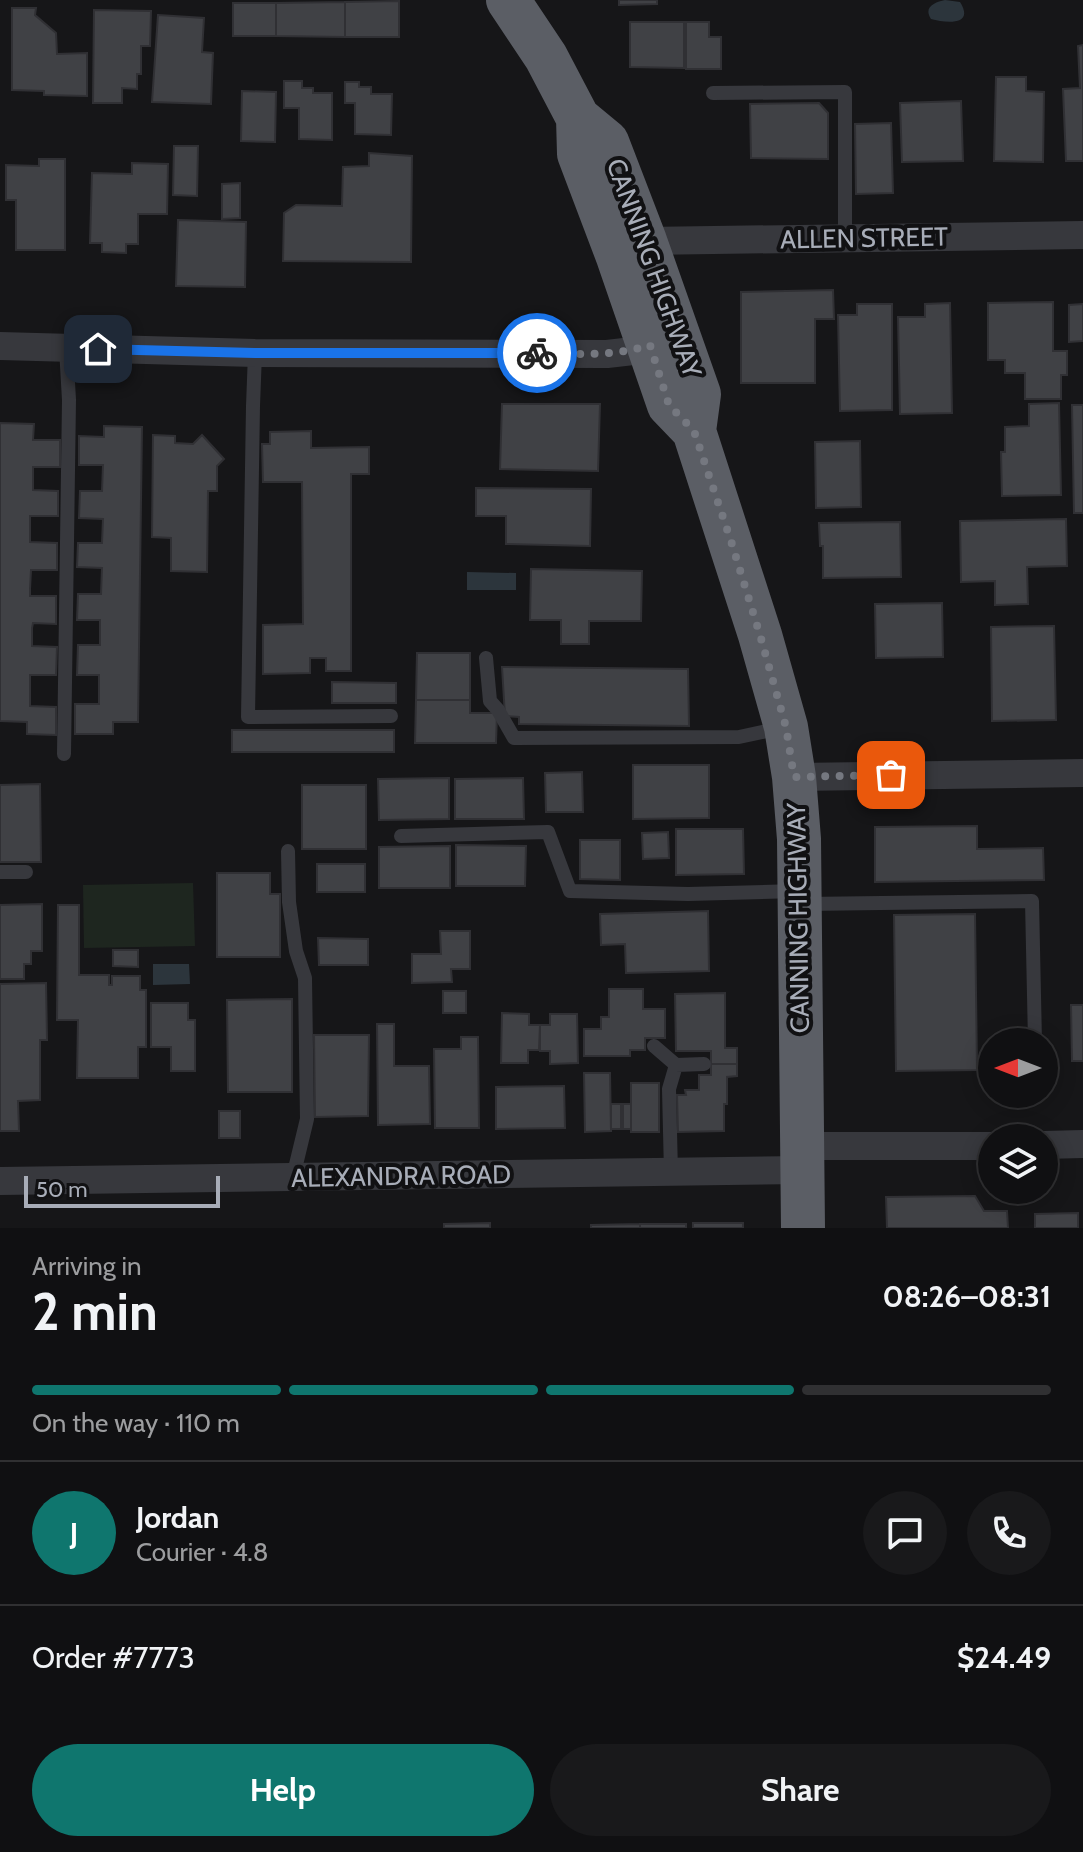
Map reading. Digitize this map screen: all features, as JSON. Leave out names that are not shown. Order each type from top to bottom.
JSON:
[{"type":"highway","name":"CANNING HIGHWAY","points":[[508,0],[546,57],[578,118],[607,142],[645,241],[699,394],[694,431],[760,635],[786,727],[799,839],[803,1228]]},
{"type":"highway","name":"CANNING HIGHWAY","points":[[578,118],[579,154],[669,405],[694,431]]},
{"type":"street","name":"ALLEN STREET","points":[[645,241],[1083,235]]},
{"type":"street","points":[[0,346],[255,353],[607,354],[650,345]]},
{"type":"street","points":[[794,777],[1083,773]]},
{"type":"street","points":[[1058,1145],[1083,1144]]},
{"type":"street","name":"ALEXANDRA ROAD","points":[[0,1181],[671,1173],[802,1158],[978,1147]]},
{"type":"lane","points":[[713,93],[845,92],[845,239]]},
{"type":"lane","points":[[64,754],[69,400],[66,348]]},
{"type":"lane","points":[[255,353],[248,717],[391,716]]},
{"type":"lane","points":[[486,658],[490,701],[514,738],[739,737],[786,727]]},
{"type":"lane","points":[[401,836],[548,832],[570,891],[1032,901],[1035,1028]]},
{"type":"lane","points":[[288,851],[292,926],[305,978],[307,1119],[293,1177]]},
{"type":"lane","points":[[0,872],[26,872]]},
{"type":"lane","points":[[654,1046],[676,1065],[704,1064]]},
{"type":"lane","points":[[671,1173],[669,1089],[676,1065]]},
{"type":"shaded area","points":[[945,0],[960,2],[964,10],[961,19],[951,22],[931,19],[929,8]]},
{"type":"shaded area","points":[[467,572],[516,573],[516,590],[467,590]]},
{"type":"shaded area","points":[[193,883],[195,946],[84,948],[83,885]]},
{"type":"shaded area","points":[[153,964],[189,964],[190,984],[153,985]]},
{"type":"building","points":[[619,0],[657,0],[657,4],[619,5]]},
{"type":"building","points":[[399,1],[399,37],[345,37],[345,2]]},
{"type":"building","points":[[345,2],[345,37],[276,36],[276,3]]},
{"type":"building","points":[[233,3],[276,3],[276,36],[233,36]]},
{"type":"building","points":[[12,8],[36,8],[35,15],[56,33],[57,54],[87,53],[87,96],[44,95],[44,91],[12,90]]},
{"type":"building","points":[[94,10],[151,11],[150,46],[141,46],[141,74],[137,74],[137,89],[122,88],[122,103],[93,103]]},
{"type":"building","points":[[158,15],[204,18],[202,52],[213,53],[211,104],[152,102]]},
{"type":"building","points":[[630,22],[684,22],[684,68],[630,67]]},
{"type":"building","points":[[686,22],[709,22],[709,37],[721,37],[721,69],[686,69]]},
{"type":"building","points":[[1083,45],[1083,161],[1066,161],[1063,89],[1080,88],[1078,46]]},
{"type":"building","points":[[996,77],[1026,77],[1026,91],[1044,92],[1043,162],[994,161]]},
{"type":"building","points":[[284,81],[302,81],[302,88],[313,88],[313,93],[332,93],[332,140],[299,139],[299,108],[284,108]]},
{"type":"building","points":[[345,82],[359,82],[359,87],[371,87],[371,94],[392,94],[391,135],[355,134],[355,103],[345,103]]},
{"type":"building","points":[[242,91],[276,92],[275,142],[241,141]]},
{"type":"building","points":[[961,101],[963,161],[902,162],[900,103]]},
{"type":"building","points":[[819,103],[828,113],[828,159],[751,158],[750,104]]},
{"type":"building","points":[[891,123],[893,193],[856,194],[855,124]]},
{"type":"building","points":[[174,146],[198,146],[197,196],[173,195]]},
{"type":"building","points":[[369,153],[412,156],[411,262],[283,261],[284,213],[296,205],[342,206],[343,167],[369,166]]},
{"type":"building","points":[[39,159],[65,159],[65,250],[16,250],[16,200],[6,200],[6,165],[39,166]]},
{"type":"building","points":[[132,163],[168,164],[167,214],[138,214],[138,244],[126,244],[126,253],[102,252],[102,243],[90,243],[92,173],[132,174]]},
{"type":"building","points":[[240,183],[240,218],[222,219],[222,184]]},
{"type":"building","points":[[178,220],[246,222],[245,287],[176,286]]},
{"type":"building","points":[[833,290],[834,319],[815,319],[815,383],[741,383],[741,292]]},
{"type":"building","points":[[1053,302],[1053,351],[1067,351],[1067,375],[1061,375],[1061,399],[1025,399],[1025,373],[1005,373],[1005,360],[988,360],[988,303]]},
{"type":"building","points":[[950,303],[952,413],[900,414],[898,317],[925,317],[925,304]]},
{"type":"building","points":[[857,304],[892,304],[892,410],[840,411],[838,315],[857,315]]},
{"type":"building","points":[[1083,304],[1083,341],[1069,342],[1069,305]]},
{"type":"building","points":[[1059,403],[1061,495],[1002,496],[1001,452],[1005,452],[1005,427],[1029,426],[1029,404]]},
{"type":"building","points":[[502,404],[600,404],[598,471],[500,469]]},
{"type":"building","points":[[1072,405],[1083,405],[1083,513],[1074,513]]},
{"type":"building","points":[[0,423],[34,424],[33,440],[60,440],[60,467],[33,467],[33,490],[58,491],[58,516],[30,516],[30,542],[57,543],[57,570],[31,570],[30,589],[30,596],[56,596],[56,624],[33,623],[32,646],[57,647],[56,675],[30,675],[30,706],[56,707],[56,735],[27,734],[27,722],[0,721]]},
{"type":"building","points":[[104,426],[142,427],[138,722],[113,722],[113,734],[75,734],[75,704],[99,704],[99,675],[77,675],[78,645],[100,645],[100,620],[77,620],[78,594],[101,594],[102,568],[77,567],[78,543],[102,543],[103,519],[79,518],[80,491],[102,491],[103,465],[79,465],[79,436],[104,437]]},
{"type":"building","points":[[311,431],[311,448],[369,447],[369,474],[351,474],[351,671],[326,671],[326,658],[310,658],[310,673],[263,674],[263,625],[303,624],[302,482],[263,482],[262,444],[270,444],[270,432]]},
{"type":"building","points":[[153,435],[175,436],[175,443],[193,444],[202,435],[224,459],[217,466],[217,491],[208,491],[207,572],[171,571],[171,538],[152,537]]},
{"type":"building","points":[[860,441],[861,507],[816,508],[815,442]]},
{"type":"building","points":[[476,488],[591,489],[590,546],[506,544],[506,516],[476,516]]},
{"type":"building","points":[[1066,519],[1067,566],[1027,567],[1028,604],[995,605],[995,581],[961,582],[960,521]]},
{"type":"building","points":[[900,522],[901,577],[823,578],[819,523]]},
{"type":"building","points":[[531,569],[642,571],[641,621],[589,621],[589,644],[561,644],[561,620],[530,620]]},
{"type":"building","points":[[942,603],[943,657],[876,658],[875,604]]},
{"type":"building","points":[[1054,626],[1056,720],[992,721],[991,627]]},
{"type":"building","points":[[417,653],[470,653],[470,700],[416,700]]},
{"type":"building","points":[[502,667],[688,669],[689,726],[519,724],[519,717],[505,716]]},
{"type":"building","points":[[332,682],[396,683],[396,703],[332,703]]},
{"type":"building","points":[[416,700],[470,700],[470,713],[497,713],[496,743],[415,743]]},
{"type":"building","points":[[232,730],[394,730],[394,752],[232,752]]},
{"type":"building","points":[[633,765],[709,765],[709,818],[633,819]]},
{"type":"building","points":[[582,772],[583,812],[546,812],[545,773]]},
{"type":"building","points":[[449,778],[449,819],[379,820],[378,779]]},
{"type":"building","points":[[523,778],[524,819],[455,819],[455,779]]},
{"type":"building","points":[[40,784],[41,862],[0,862],[0,785]]},
{"type":"building","points":[[302,785],[366,785],[366,849],[302,849]]},
{"type":"building","points":[[977,826],[977,849],[1043,848],[1044,880],[875,882],[875,827]]},
{"type":"building","points":[[676,829],[743,829],[744,874],[676,875]]},
{"type":"building","points":[[668,832],[669,858],[643,859],[642,833]]},
{"type":"building","points":[[580,840],[620,840],[620,880],[580,879]]},
{"type":"building","points":[[456,845],[526,846],[525,886],[456,886]]},
{"type":"building","points":[[450,846],[450,888],[379,888],[379,847]]},
{"type":"building","points":[[317,864],[365,864],[365,892],[317,892]]},
{"type":"building","points":[[217,873],[270,873],[270,894],[280,894],[280,957],[217,957]]},
{"type":"building","points":[[42,904],[42,951],[31,951],[31,964],[24,964],[24,979],[0,979],[0,905]]},
{"type":"building","points":[[58,905],[79,905],[79,975],[109,975],[109,985],[112,985],[112,976],[140,976],[140,990],[146,990],[146,1047],[138,1047],[138,1078],[77,1078],[78,1020],[57,1020]]},
{"type":"building","points":[[708,911],[709,971],[626,973],[625,944],[601,945],[600,914]]},
{"type":"building","points":[[975,914],[977,1070],[896,1071],[894,915]]},
{"type":"building","points":[[440,931],[470,931],[470,969],[451,969],[452,982],[412,983],[412,954],[441,954]]},
{"type":"building","points":[[318,938],[368,939],[368,965],[319,965]]},
{"type":"building","points":[[113,950],[138,950],[138,967],[113,966]]},
{"type":"building","points":[[46,983],[47,1040],[40,1040],[40,1100],[18,1101],[19,1131],[0,1131],[0,984]]},
{"type":"building","points":[[609,989],[643,989],[643,1009],[665,1009],[665,1038],[645,1038],[645,1050],[630,1050],[630,1056],[584,1056],[584,1029],[601,1029],[601,1017],[609,1017]]},
{"type":"building","points":[[443,991],[466,991],[466,1013],[443,1013]]},
{"type":"building","points":[[725,993],[725,1048],[737,1048],[737,1064],[711,1064],[711,1051],[676,1051],[675,994]]},
{"type":"building","points":[[292,999],[292,1092],[228,1092],[227,1000]]},
{"type":"building","points":[[151,1003],[188,1003],[188,1020],[195,1020],[195,1071],[171,1071],[171,1047],[151,1047]]},
{"type":"building","points":[[1071,1005],[1083,1005],[1083,1061],[1072,1061]]},
{"type":"building","points":[[502,1013],[529,1014],[529,1025],[540,1025],[539,1050],[528,1050],[528,1063],[501,1063]]},
{"type":"building","points":[[550,1014],[577,1014],[578,1063],[550,1064],[550,1051],[540,1051],[540,1025],[550,1025]]},
{"type":"building","points":[[377,1024],[394,1024],[394,1066],[429,1066],[430,1124],[378,1125]]},
{"type":"building","points":[[314,1035],[369,1035],[368,1116],[315,1117]]},
{"type":"building","points":[[461,1037],[478,1037],[479,1128],[435,1128],[434,1049],[461,1049]]},
{"type":"building","points":[[711,1064],[737,1064],[737,1076],[727,1077],[724,1131],[678,1132],[677,1095],[686,1095],[685,1090],[699,1090],[699,1075],[711,1075]]},
{"type":"building","points":[[584,1073],[610,1073],[611,1131],[585,1132]]},
{"type":"building","points":[[631,1083],[659,1083],[659,1132],[631,1132]]},
{"type":"building","points":[[564,1086],[565,1128],[496,1129],[496,1087]]},
{"type":"building","points":[[611,1104],[621,1104],[621,1129],[611,1129]]},
{"type":"building","points":[[623,1104],[631,1104],[631,1129],[623,1129]]},
{"type":"building","points":[[219,1111],[240,1111],[240,1138],[219,1138]]},
{"type":"building","points":[[975,1196],[984,1211],[1007,1211],[1008,1228],[887,1228],[886,1197]]},
{"type":"building","points":[[1078,1213],[1078,1228],[1035,1228],[1035,1214]]},
{"type":"building","points":[[490,1223],[490,1228],[444,1228],[444,1224]]},
{"type":"building","points":[[693,1223],[743,1223],[743,1228],[693,1228]]},
{"type":"building","points":[[640,1224],[686,1224],[686,1228],[640,1228]]},
{"type":"building","points":[[640,1224],[640,1228],[591,1228],[591,1225]]},
{"type":"way so far","points":[[537,353],[607,354],[650,345],[669,405],[694,431],[732,544],[786,727],[794,777],[891,775]]},
{"type":"route","points":[[98,349],[255,353],[537,353]]}]
